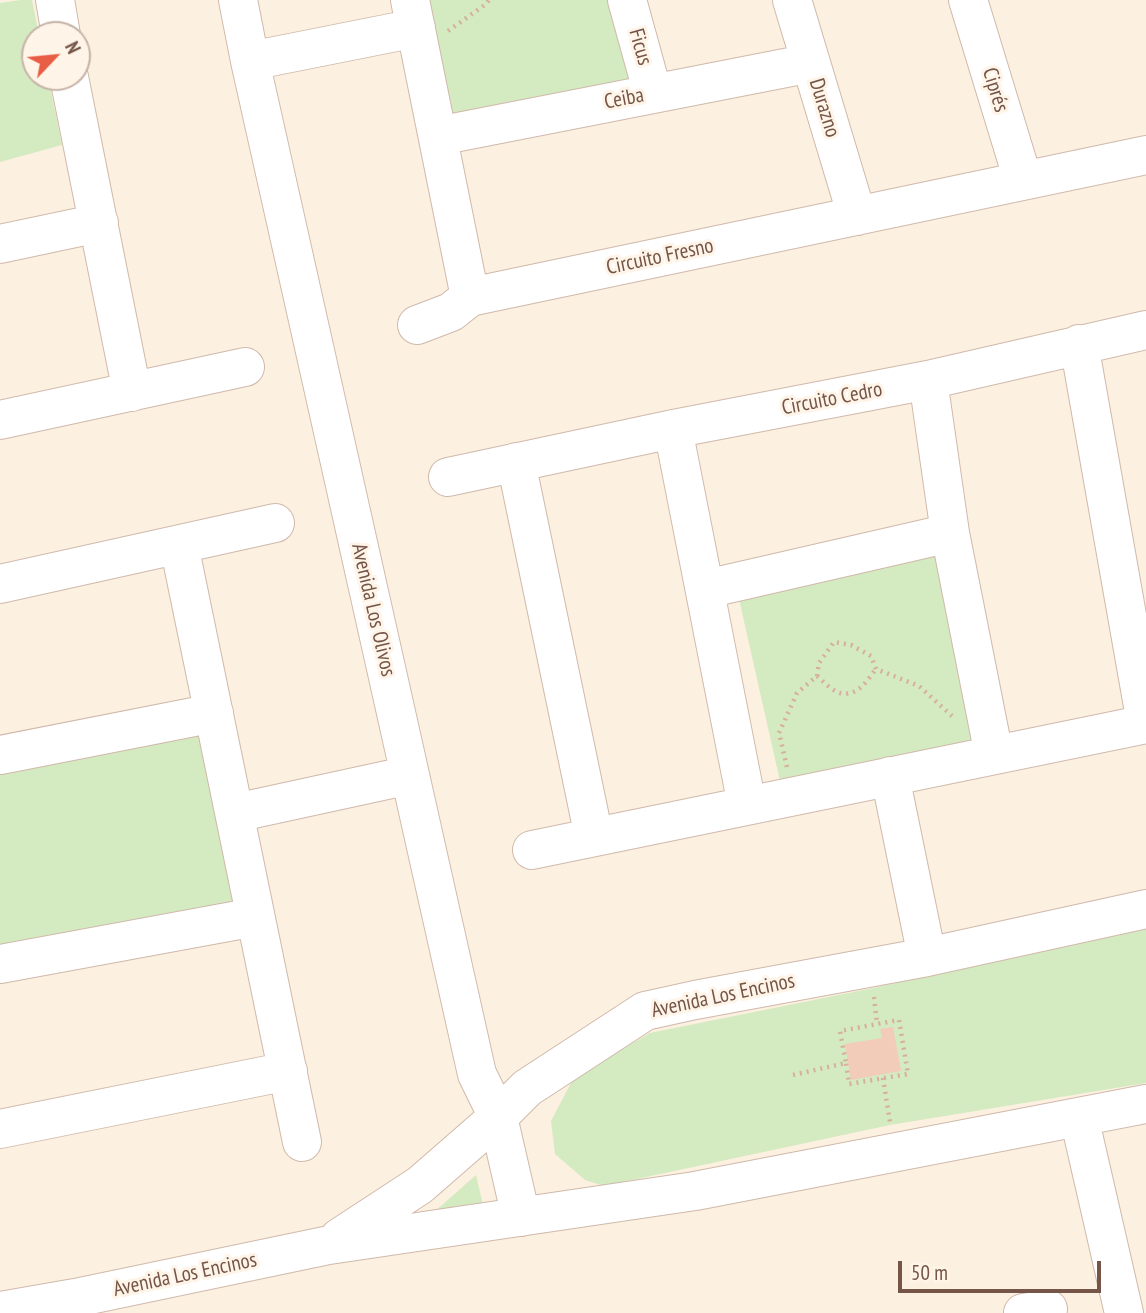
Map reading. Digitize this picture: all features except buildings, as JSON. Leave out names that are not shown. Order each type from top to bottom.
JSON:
[{"type":"street","points":[[55,0],[59,21]]},
{"type":"street","name":"Avenida Los Olivos","points":[[238,0],[477,1074],[498,1117],[522,1217]]},
{"type":"street","name":"Ficus","points":[[627,0],[653,94]]},
{"type":"street","name":"Durazno","points":[[792,0],[857,216]]},
{"type":"street","name":"Ciprés","points":[[968,0],[1023,180]]},
{"type":"street","points":[[250,61],[416,26],[470,297],[451,312],[416,325]]},
{"type":"street","name":"Ceiba","points":[[438,136],[811,63]]},
{"type":"street","points":[[72,91],[132,392]]},
{"type":"street","name":"Circuito Fresno","points":[[470,297],[1146,155]]},
{"type":"street","points":[[0,244],[99,223]]},
{"type":"street","name":"Circuito Cedro","points":[[448,477],[673,429],[928,380],[1146,330]]},
{"type":"street","points":[[532,850],[1146,724],[1079,344]]},
{"type":"street","points":[[0,420],[245,367]]},
{"type":"street","points":[[928,380],[950,533],[994,755]]},
{"type":"street","points":[[673,429],[747,806]]},
{"type":"street","points":[[516,462],[594,837]]},
{"type":"street","points":[[0,584],[275,523]]},
{"type":"street","points":[[706,589],[950,533]]},
{"type":"street","points":[[179,545],[302,1142]]},
{"type":"street","points":[[0,755],[214,713]]},
{"type":"street","points":[[235,813],[410,775]]},
{"type":"street","points":[[890,776],[927,957]]},
{"type":"street","name":"Avenida Los Encinos","points":[[329,1245],[420,1185],[527,1088],[645,1011],[927,957],[1146,909]]},
{"type":"street","points":[[0,964],[255,917]]},
{"type":"street","points":[[0,1129],[288,1072]]},
{"type":"street","name":"Avenida Los Encinos","points":[[0,1311],[329,1245],[695,1191],[1146,1104]]},
{"type":"street","points":[[1079,1117],[1124,1313]]},
{"type":"path","points":[[416,26],[486,5],[489,0]]},
{"type":"path","points":[[790,778],[779,733],[797,693],[817,676],[819,663],[834,642],[852,645],[871,656],[876,669],[919,686],[959,722]]},
{"type":"path","points":[[817,676],[838,693],[852,692],[864,685],[876,669]]},
{"type":"path","points":[[899,1020],[908,1074],[849,1084],[846,1063],[840,1031],[899,1020]]},
{"type":"path","points":[[793,1074],[846,1063]]},
{"type":"path","points":[[883,1078],[895,1153]]},
{"type":"green space","points":[[32,0],[36,21],[21,21],[21,91],[51,91],[62,145],[0,162],[0,3]]},
{"type":"green space","points":[[427,0],[615,0],[640,88],[456,126]]},
{"type":"green space","points":[[938,553],[976,748],[780,781],[739,599]]},
{"type":"green space","points":[[204,728],[239,908],[0,951],[0,768]]},
{"type":"green space","points":[[1146,928],[1146,1083],[890,1125],[604,1186],[585,1180],[555,1154],[551,1121],[574,1077],[650,1033],[873,988]]},
{"type":"green space","points":[[476,1175],[483,1205],[433,1213]]}]
